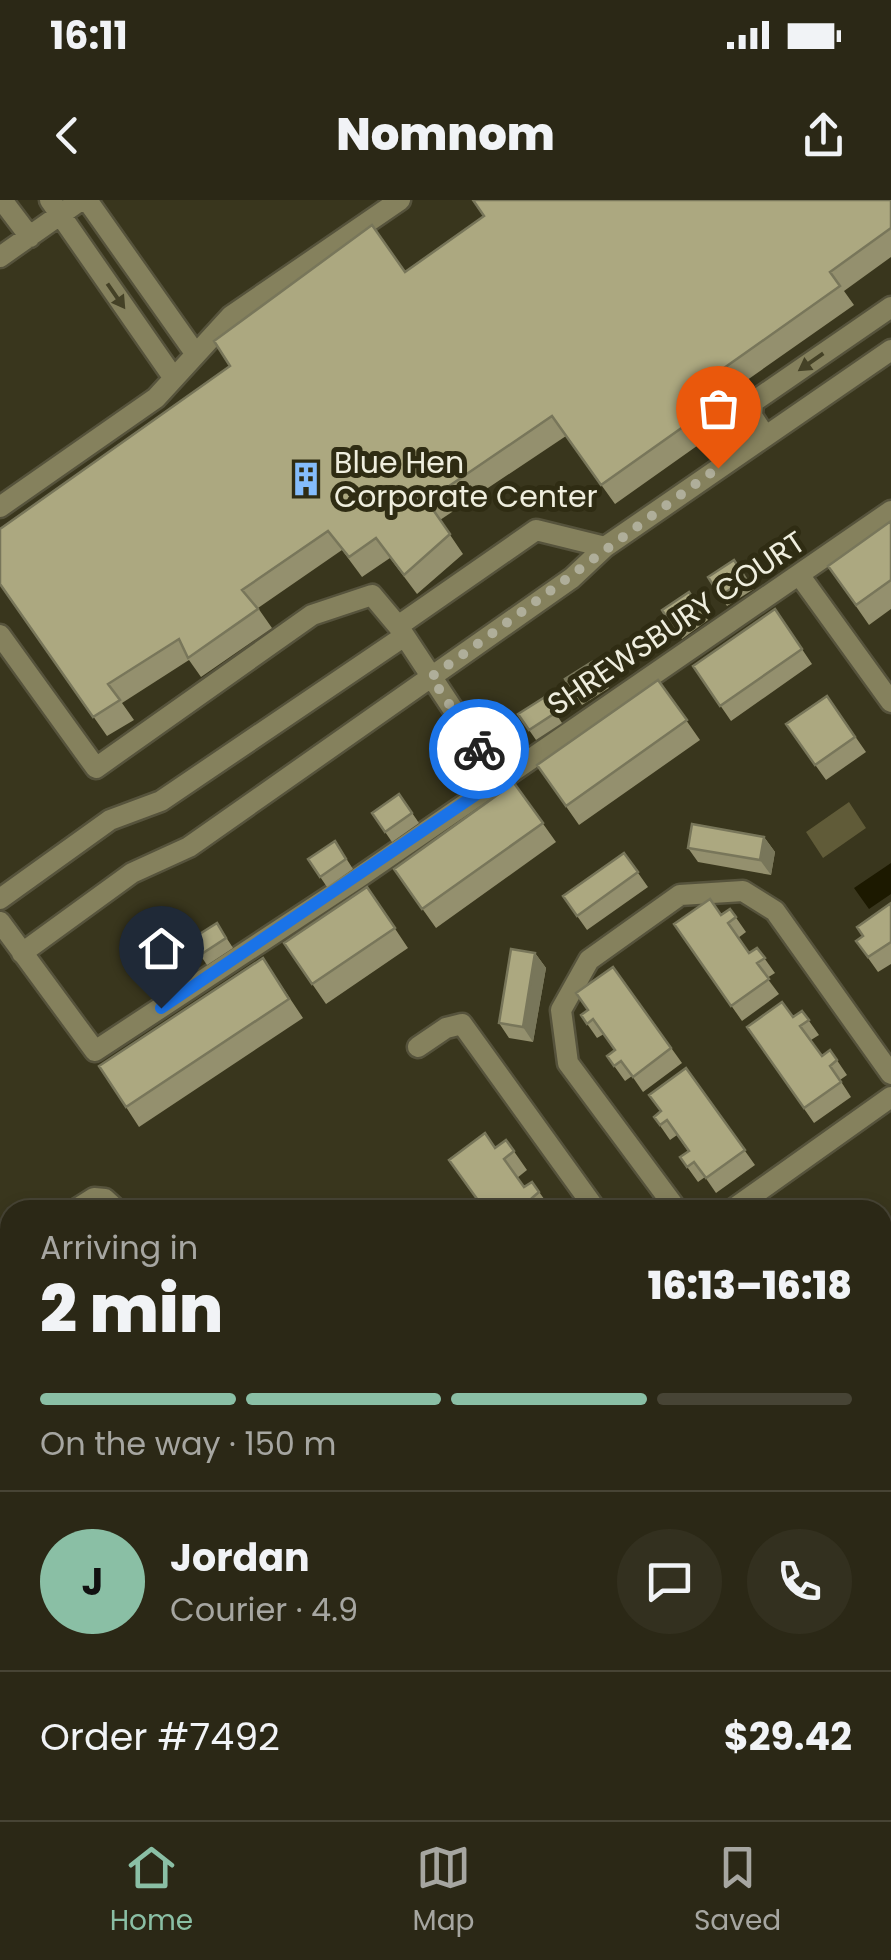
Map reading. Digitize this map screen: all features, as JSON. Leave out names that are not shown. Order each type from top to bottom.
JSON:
[{"type":"street","points":[[2,200],[30,237]]},
{"type":"street","points":[[0,257],[30,237],[56,208],[84,200],[195,353]]},
{"type":"street","points":[[0,507],[156,398],[231,316],[400,200]]},
{"type":"street","points":[[56,208],[173,377]]},
{"type":"street","points":[[765,436],[752,416],[753,402],[890,311]]},
{"type":"street","points":[[0,922],[22,953],[132,873],[189,847],[572,578],[606,547],[891,350]]},
{"type":"street","name":"SHREWSBURY COURT","points":[[22,953],[95,1051],[891,511]]},
{"type":"street","points":[[0,899],[110,820],[161,801],[401,632],[536,530],[606,547]]},
{"type":"street","points":[[800,576],[891,702]]},
{"type":"street","points":[[0,635],[96,768],[312,616],[372,595],[499,779]]},
{"type":"street","points":[[669,1200],[568,1063],[561,1010],[589,960],[680,896],[744,892],[775,912],[891,1074]]},
{"type":"street","points":[[418,1047],[446,1028],[462,1024],[589,1200]]},
{"type":"street","points":[[746,1200],[891,1097]]},
{"type":"shaded area","points":[[849,802],[866,828],[823,858],[806,832]]},
{"type":"shaded area","points":[[891,863],[891,894],[869,909],[854,888]]},
{"type":"building","name":"Blue Hen Corporate Center","points":[[473,200],[891,200],[891,228],[830,272],[840,286],[710,378],[721,400],[601,485],[552,416],[427,501],[450,534],[404,575],[376,538],[349,557],[328,531],[242,590],[258,609],[188,658],[179,639],[108,684],[120,700],[93,717],[0,584],[0,529],[230,366],[214,341],[372,225],[405,272],[484,216]]},
{"type":"building","points":[[891,521],[891,580],[856,605],[828,566]]},
{"type":"building","points":[[734,560],[746,579],[720,596],[708,577]]},
{"type":"building","points":[[689,592],[701,610],[674,629],[662,610]]},
{"type":"building","points":[[775,609],[802,649],[720,706],[693,666]]},
{"type":"building","points":[[592,662],[602,677],[575,695],[565,679]]},
{"type":"building","points":[[658,680],[687,720],[566,806],[537,765]]},
{"type":"building","points":[[827,696],[855,737],[815,765],[786,724]]},
{"type":"building","points":[[545,697],[555,713],[529,730],[518,714]]},
{"type":"building","points":[[514,783],[543,823],[422,909],[394,869]]},
{"type":"building","points":[[399,794],[412,813],[385,832],[372,813]]},
{"type":"building","points":[[692,824],[764,837],[760,860],[688,848]]},
{"type":"building","points":[[335,841],[346,859],[320,877],[308,859]]},
{"type":"building","points":[[624,853],[638,872],[577,916],[563,896]]},
{"type":"building","points":[[367,887],[395,928],[312,984],[284,943]]},
{"type":"building","points":[[710,899],[721,915],[730,909],[736,917],[728,923],[749,953],[757,948],[765,958],[757,963],[769,979],[731,1006],[674,924]]},
{"type":"building","points":[[891,903],[891,942],[868,957],[856,941],[863,936],[857,927]]},
{"type":"building","points":[[217,923],[226,938],[200,955],[190,940]]},
{"type":"building","points":[[511,949],[535,953],[523,1027],[499,1023]]},
{"type":"building","points":[[263,958],[289,999],[126,1107],[99,1066]]},
{"type":"building","points":[[613,967],[671,1048],[633,1077],[621,1061],[614,1066],[607,1056],[615,1050],[593,1019],[587,1024],[581,1015],[588,1010],[576,993]]},
{"type":"building","points":[[782,1002],[793,1017],[802,1011],[809,1020],[800,1026],[822,1056],[830,1050],[837,1060],[830,1066],[841,1082],[804,1108],[747,1027]]},
{"type":"building","points":[[686,1068],[745,1150],[706,1178],[694,1162],[687,1167],[680,1157],[689,1151],[667,1120],[660,1125],[654,1117],[661,1111],[649,1095]]},
{"type":"building","points":[[485,1133],[495,1148],[506,1140],[514,1151],[504,1159],[524,1187],[532,1182],[539,1192],[533,1200],[478,1200],[449,1160]]},
{"type":"way so far","points":[[479,749],[431,677],[718,468]]},
{"type":"place","name":"Blue Hen Corporate Center","points":[[306,479]]},
{"type":"route","points":[[161,1008],[499,779],[479,749]]}]
